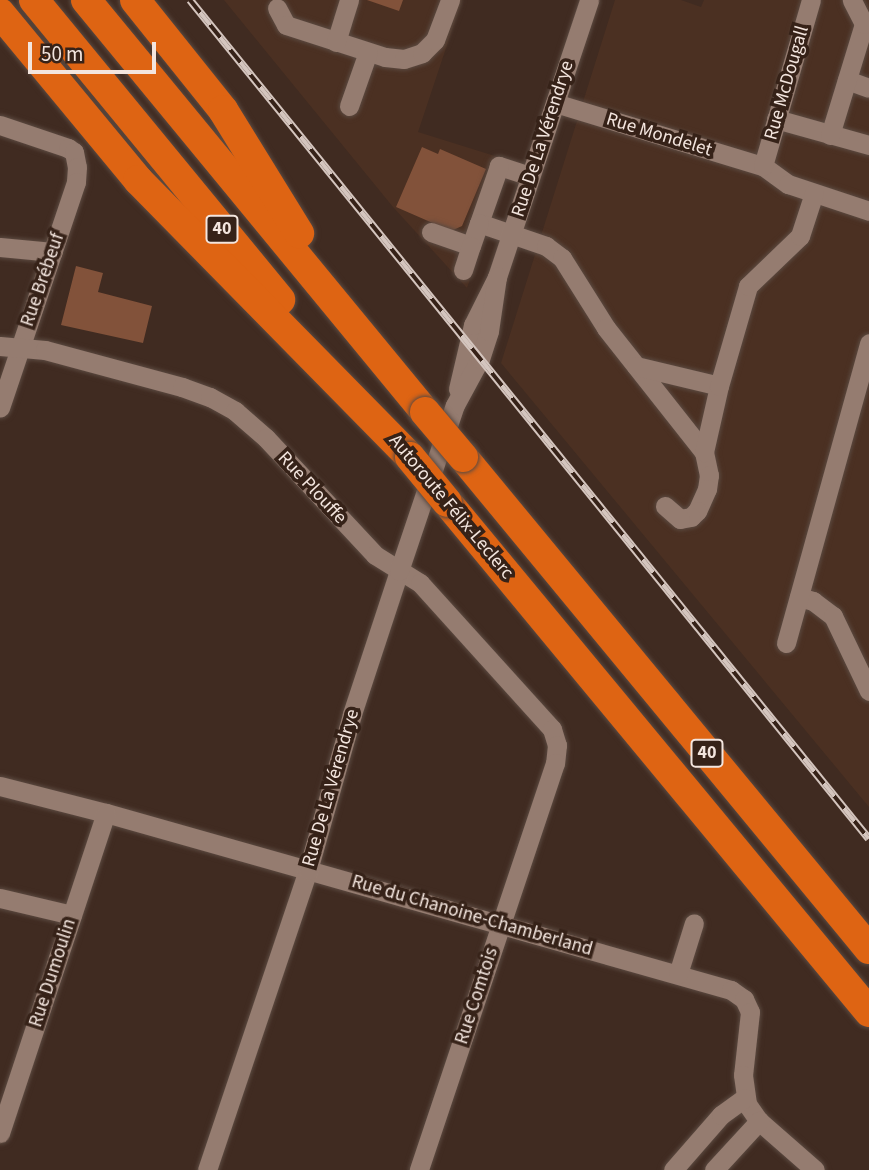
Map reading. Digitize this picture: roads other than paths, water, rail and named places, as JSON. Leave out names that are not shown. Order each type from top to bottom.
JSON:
[{"type":"highway","name":"Autoroute Félix-Leclerc","points":[[34,0],[869,1012]]},
{"type":"highway","name":"Autoroute Félix-Leclerc","points":[[86,0],[869,949]]},
{"type":"highway","points":[[135,0],[223,110],[357,329]]},
{"type":"highway","points":[[0,13],[138,180],[410,457]]},
{"type":"street","points":[[336,42],[349,0]]},
{"type":"street","points":[[274,3],[286,26],[397,59],[422,53],[439,34],[450,0]]},
{"type":"street","name":"Rue De La Vérendrye","points":[[206,1170],[308,870],[352,714],[456,405],[464,353],[472,324],[497,277],[589,0]]},
{"type":"street","name":"Rue McDougall","points":[[763,166],[811,0]]},
{"type":"street","points":[[830,135],[867,25],[852,0]]},
{"type":"street","points":[[349,106],[368,52]]},
{"type":"street","points":[[847,80],[869,88]]},
{"type":"street","name":"Rue Mondelet","points":[[555,103],[763,166],[788,184],[869,211]]},
{"type":"street","points":[[776,119],[869,145]]},
{"type":"street","name":"Rue Brébeuf","points":[[0,125],[74,152],[76,178],[0,408]]},
{"type":"street","points":[[463,270],[499,166],[530,176]]},
{"type":"street","points":[[665,506],[680,519],[691,517],[697,511],[707,489],[709,475],[704,452],[719,386],[748,286],[800,236],[814,193]]},
{"type":"street","points":[[479,223],[546,246],[562,258],[606,328],[704,452]]},
{"type":"street","points":[[431,232],[471,246]]},
{"type":"street","points":[[0,247],[52,252]]},
{"type":"street","points":[[786,643],[869,343]]},
{"type":"street","name":"Rue Plouffe","points":[[0,346],[45,350],[182,387],[227,406],[266,438],[374,555],[420,583],[543,717],[556,741]]},
{"type":"street","points":[[636,366],[719,386]]},
{"type":"street","points":[[799,597],[823,607],[833,616],[869,691]]},
{"type":"street","name":"Rue Comtois","points":[[419,1170],[554,766],[556,741]]},
{"type":"street","name":"Rue du Chanoine-Chamberland","points":[[0,786],[106,813],[724,987],[747,1002],[751,1017],[743,1074],[744,1098]]},
{"type":"street","name":"Rue Dumoulin","points":[[0,1133],[106,813]]},
{"type":"street","points":[[0,898],[72,915]]},
{"type":"street","points":[[678,974],[694,923]]},
{"type":"street","points":[[673,1170],[721,1115],[744,1098],[760,1121],[815,1170]]},
{"type":"street","points":[[714,1170],[760,1121]]},
{"type":"railway","points":[[190,0],[869,839]]}]
